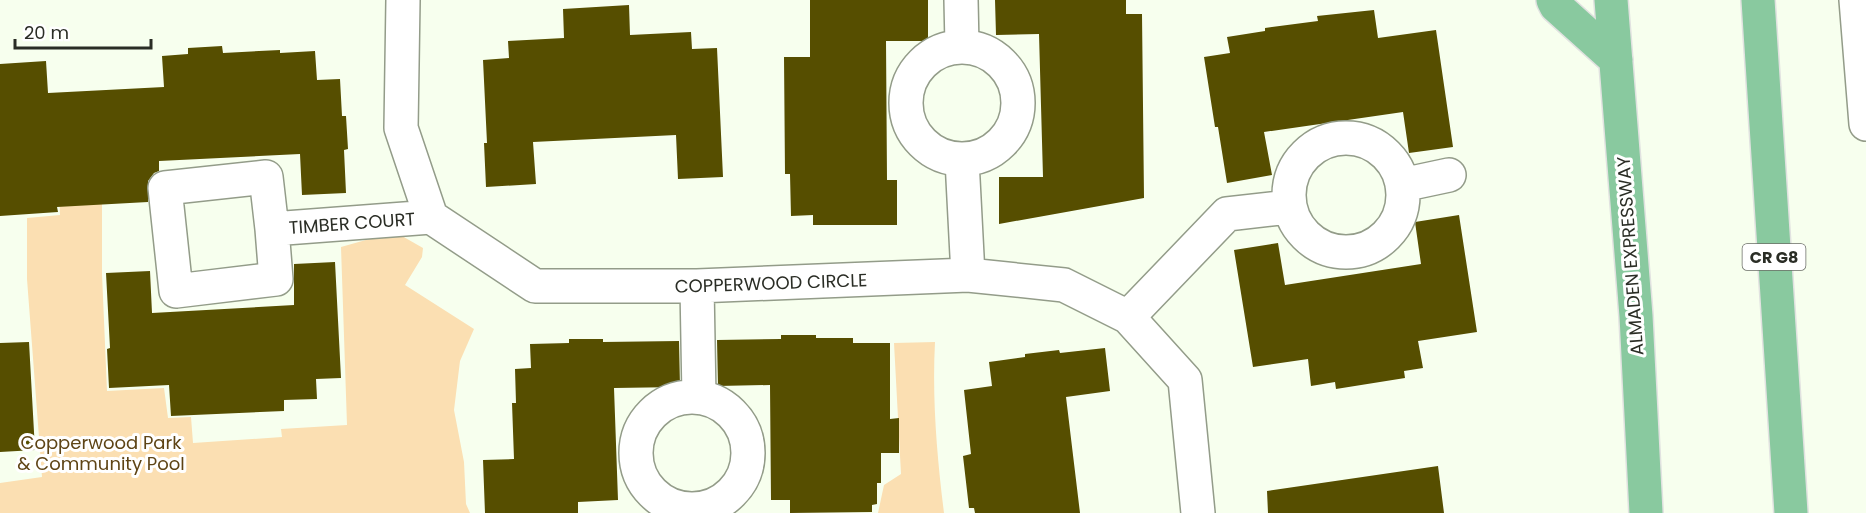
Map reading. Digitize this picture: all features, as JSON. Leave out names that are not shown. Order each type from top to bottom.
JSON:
[{"type":"main road","points":[[1553,0],[1556,6],[1616,60]]},
{"type":"main road","name":"ALMADEN EXPRESSWAY","points":[[1611,0],[1636,315],[1646,513]]},
{"type":"main road","name":"CR G8","points":[[1758,0],[1791,513]]},
{"type":"street","points":[[403,0],[401,128],[431,217]]},
{"type":"street","points":[[961,0],[962,46]]},
{"type":"street","points":[[1856,0],[1866,124]]},
{"type":"street","points":[[962,46],[981,50],[999,59],[1011,75],[1018,94],[1018,113],[1011,132],[999,147],[981,157],[962,160],[944,157],[928,149],[915,136],[908,120],[905,103],[908,85],[916,69],[928,57],[945,48],[962,46]]},
{"type":"street","points":[[1353,138],[1370,143],[1385,153],[1396,168],[1402,185],[1403,205],[1396,223],[1384,239],[1367,249],[1347,253],[1328,250],[1310,241],[1297,225],[1289,207],[1288,189],[1293,171],[1303,156],[1318,145],[1334,139],[1353,138]]},
{"type":"street","points":[[962,160],[968,275]]},
{"type":"street","points":[[1402,185],[1449,176]]},
{"type":"street","points":[[1128,317],[1227,214],[1289,207]]},
{"type":"street","name":"TIMBER COURT","points":[[272,229],[431,217]]},
{"type":"street","name":"COPPERWOOD CIRCLE","points":[[431,217],[535,286],[697,286],[968,275],[1064,285],[1128,317],[1185,380],[1198,513]]},
{"type":"street","points":[[697,286],[699,397]]},
{"type":"street","points":[[699,397],[717,402],[731,413],[742,428],[748,446],[747,465],[740,482],[728,496],[712,506],[694,511],[676,507],[659,499],[646,486],[638,469],[636,450],[639,432],[649,417],[663,405],[680,398],[699,397]]},
{"type":"green space","name":"Copperwood Park & Community Pool","points":[[102,152],[102,274],[107,391],[164,388],[168,418],[191,417],[193,443],[282,437],[281,429],[347,425],[341,247],[380,236],[402,236],[423,248],[422,257],[405,285],[474,329],[460,361],[454,410],[464,462],[466,504],[470,513],[0,513],[0,483],[42,477],[27,279],[27,218],[60,215],[59,188]]},
{"type":"green space","points":[[935,342],[936,428],[944,513],[878,513],[884,485],[901,474],[894,343]]},
{"type":"building","points":[[810,0],[928,0],[928,41],[886,41],[887,180],[897,180],[897,225],[813,225],[813,215],[791,216],[790,174],[785,174],[784,57],[810,57]]},
{"type":"building","points":[[995,0],[1126,0],[1126,14],[1142,14],[1144,198],[999,224],[999,177],[1043,177],[1039,34],[996,35]]},
{"type":"building","points":[[629,5],[630,35],[691,32],[692,49],[717,48],[723,177],[678,179],[676,135],[533,142],[536,184],[486,187],[484,143],[487,143],[483,60],[509,58],[508,41],[564,38],[563,9]]},
{"type":"building","points":[[1374,10],[1378,38],[1436,30],[1453,147],[1409,153],[1403,112],[1264,132],[1272,175],[1227,183],[1204,57],[1230,53],[1227,37],[1265,31],[1265,28],[1318,21],[1317,16]]},
{"type":"building","points":[[222,46],[223,53],[315,51],[317,80],[340,79],[342,116],[346,116],[348,149],[344,150],[346,193],[302,195],[300,154],[159,161],[159,171],[154,173],[148,181],[148,202],[57,207],[58,212],[0,216],[0,64],[46,61],[48,93],[164,87],[162,56],[188,54],[188,48]]},
{"type":"building","points":[[1459,215],[1477,332],[1418,341],[1423,368],[1404,371],[1405,378],[1336,389],[1335,382],[1311,386],[1308,359],[1253,367],[1234,250],[1278,243],[1285,285],[1421,264],[1415,222]]},
{"type":"building","points":[[335,262],[341,378],[316,379],[317,399],[284,400],[284,411],[171,416],[169,385],[109,388],[107,349],[110,348],[106,273],[150,271],[152,313],[294,305],[294,264]]},
{"type":"building","points":[[781,335],[853,338],[853,343],[890,343],[890,419],[899,418],[899,453],[881,453],[881,483],[877,483],[877,504],[872,505],[872,512],[790,513],[790,500],[771,500],[770,385],[718,386],[717,340],[781,339]]},
{"type":"building","points":[[569,339],[603,339],[603,342],[679,341],[680,387],[614,388],[618,500],[578,502],[578,513],[485,513],[483,460],[514,459],[512,403],[516,403],[515,369],[531,368],[530,344],[569,343]]},
{"type":"building","points":[[29,342],[35,450],[0,452],[0,343]]},
{"type":"building","points":[[1105,348],[1110,391],[1066,397],[1080,513],[975,513],[974,508],[969,508],[963,456],[971,454],[964,390],[992,386],[989,362],[1025,357],[1025,354]]},
{"type":"building","points":[[1438,466],[1444,513],[1268,513],[1267,491]]}]
